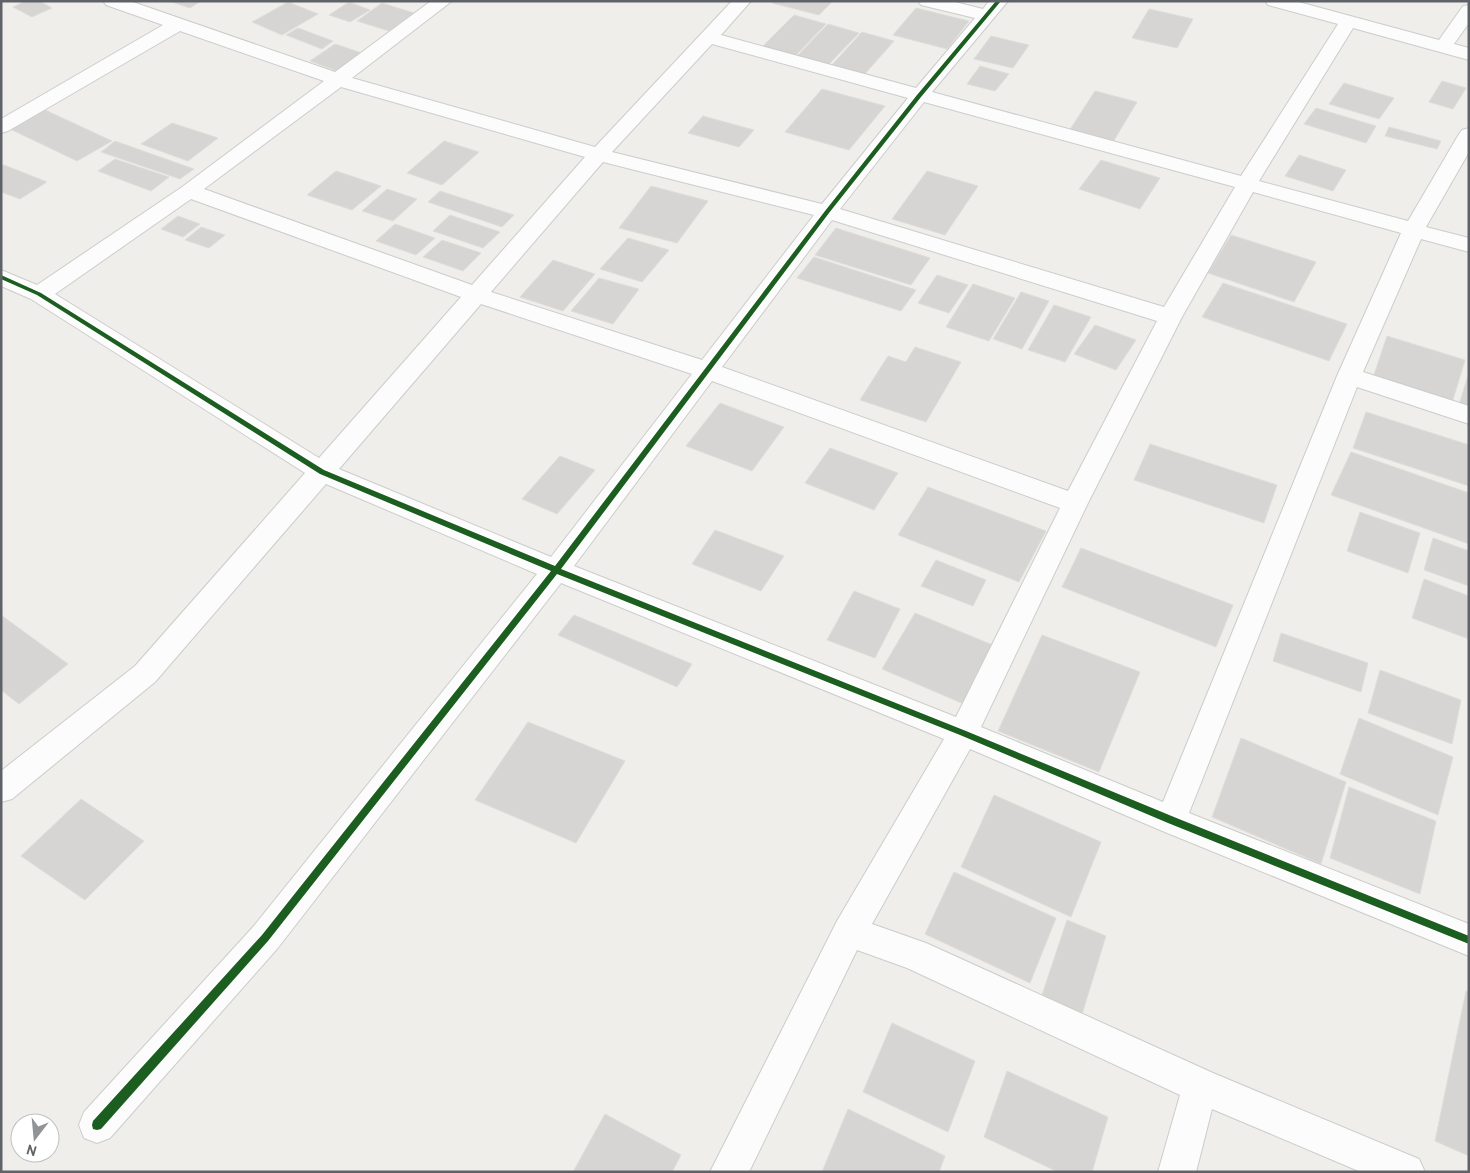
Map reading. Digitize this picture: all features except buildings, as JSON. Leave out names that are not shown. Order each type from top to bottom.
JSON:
[{"type":"street","points":[[112,1],[339,80],[599,154],[826,212],[1170,317]]},
{"type":"street","points":[[39,294],[189,191],[443,1]]},
{"type":"street","points":[[1,788],[145,674],[599,154],[742,1]]},
{"type":"street","points":[[927,1],[992,8]]},
{"type":"street","points":[[1280,2],[1469,54]]},
{"type":"street","points":[[98,1124],[265,938],[556,570],[826,212],[992,8]]},
{"type":"street","points":[[1443,47],[1469,10]]},
{"type":"street","points":[[730,1172],[849,932],[963,733],[1075,503],[1170,317],[1247,184],[1348,22]]},
{"type":"street","points":[[1,127],[178,24]]},
{"type":"street","points":[[708,37],[1469,245]]},
{"type":"street","points":[[1171,820],[1349,376],[1414,229],[1469,134]]},
{"type":"street","points":[[189,191],[476,295],[706,370],[1075,503]]},
{"type":"street","points":[[1,277],[39,294],[322,472],[556,570],[1469,939]]},
{"type":"street","points":[[1349,376],[1469,415]]},
{"type":"street","points":[[849,932],[914,954],[1200,1086],[1406,1172]]},
{"type":"street","points":[[1178,1172],[1200,1086]]},
{"type":"cycle path","points":[[97,1125],[265,938],[556,570],[827,212],[919,96],[999,1]]},
{"type":"cycle path","points":[[1,277],[39,294],[322,472],[556,570],[963,733],[1171,820],[1469,940]]}]
